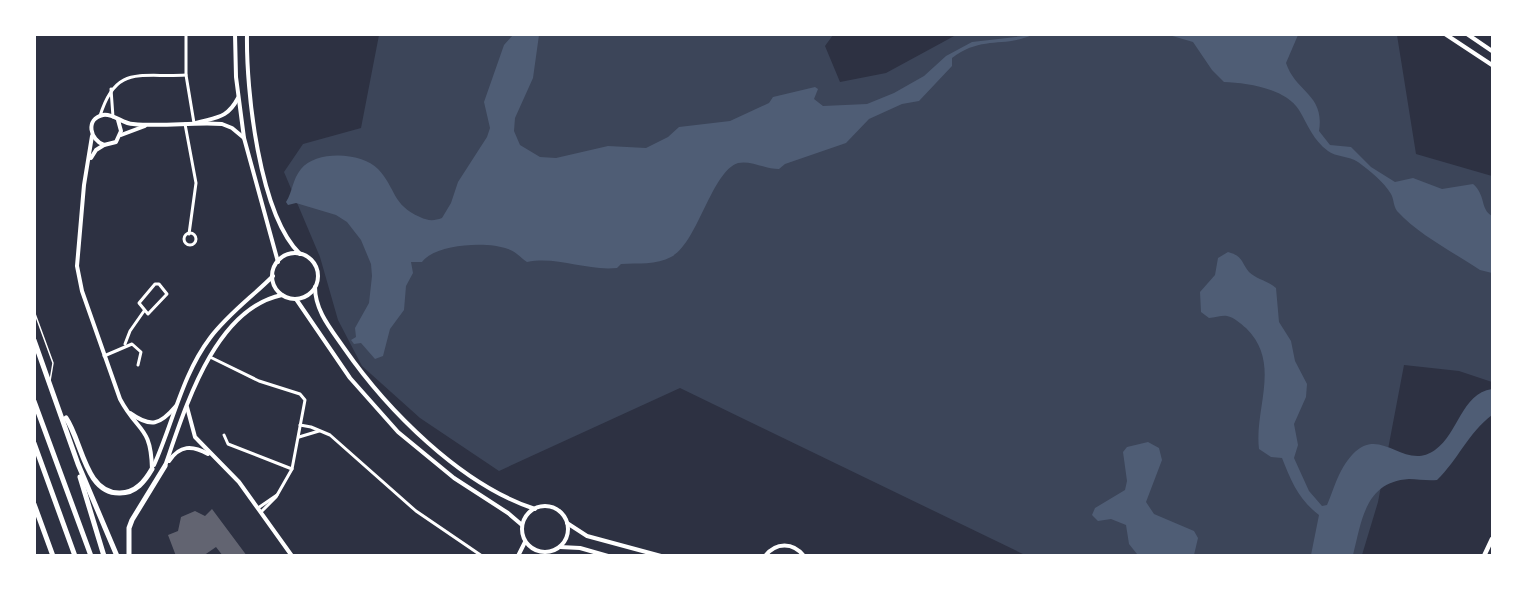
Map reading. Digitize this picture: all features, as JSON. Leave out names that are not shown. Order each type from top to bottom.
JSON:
[{"type":"highway","points":[[34,340],[62,412],[78,464],[85,499],[104,555]]},
{"type":"highway","points":[[34,401],[91,555]]},
{"type":"highway","points":[[62,412],[75,431],[92,478],[100,487],[110,493],[129,492],[144,481],[152,469]]},
{"type":"highway","points":[[34,443],[75,555]]},
{"type":"highway","points":[[78,464],[117,555]]},
{"type":"highway","points":[[129,555],[129,528],[132,520],[165,466]]},
{"type":"highway","points":[[34,504],[53,555]]},
{"type":"main road","points":[[1484,555],[1492,539]]},
{"type":"street","points":[[186,34],[186,75],[195,123]]},
{"type":"street","points":[[235,34],[238,98],[244,138],[256,189],[276,248],[278,262],[273,276],[274,284],[282,294],[296,299],[350,378],[398,432],[441,468],[522,525]]},
{"type":"street","points":[[247,34],[251,104],[263,169],[282,231],[300,254],[315,264],[318,278],[309,294],[296,299]]},
{"type":"street","points":[[1445,34],[1492,65]]},
{"type":"street","points":[[1467,34],[1492,51]]},
{"type":"street","points":[[152,469],[148,435],[126,410],[104,356],[82,291],[77,266],[93,123],[99,117],[111,89],[118,82],[128,78],[186,75]]},
{"type":"street","points":[[111,89],[113,117]]},
{"type":"street","points":[[99,117],[113,117],[145,126],[195,123],[222,117],[232,110],[238,98]]},
{"type":"street","points":[[118,120],[121,135]]},
{"type":"street","points":[[195,123],[225,125],[244,138]]},
{"type":"street","points":[[185,124],[196,183],[189,234]]},
{"type":"street","points":[[87,164],[94,152],[104,145],[116,142],[121,135],[145,126]]},
{"type":"street","points":[[92,136],[104,145]]},
{"type":"street","points":[[278,262],[290,254],[300,254]]},
{"type":"street","points":[[152,469],[190,372],[210,338],[227,317],[273,276]]},
{"type":"street","points":[[159,284],[166,291],[166,296],[151,314],[144,311],[139,303],[154,285],[159,284]]},
{"type":"street","points":[[315,287],[317,305],[372,386],[406,422],[444,455],[485,484],[510,500],[534,509],[552,508],[561,514],[566,523],[566,539],[559,547]]},
{"type":"street","points":[[165,466],[187,406],[210,357],[235,325],[256,305],[282,294]]},
{"type":"street","points":[[125,344],[128,334],[144,311]]},
{"type":"street","points":[[104,356],[125,344],[132,344],[140,349],[141,356],[138,365]]},
{"type":"street","points":[[210,357],[259,381],[302,395],[305,402],[292,468],[277,495],[259,510]]},
{"type":"street","points":[[126,410],[145,422],[153,423],[162,421],[178,403]]},
{"type":"street","points":[[187,406],[193,434],[235,478],[292,555]]},
{"type":"street","points":[[300,425],[321,431],[338,441],[369,472],[426,520],[482,555]]},
{"type":"street","points":[[299,437],[321,431]]},
{"type":"street","points":[[224,435],[228,444],[292,468]]},
{"type":"street","points":[[165,466],[175,452],[183,448],[196,448],[214,457]]},
{"type":"street","points":[[534,509],[522,525],[525,541],[538,554],[559,547],[580,548],[608,555]]},
{"type":"street","points":[[566,523],[587,536],[662,555]]},
{"type":"street","points":[[518,555],[525,541]]},
{"type":"street","points":[[765,555],[776,546],[787,545],[804,555]]},
{"type":"lane","points":[[34,311],[53,363],[50,382]]},
{"type":"shaded area","points":[[379,35],[833,35],[825,46],[840,82],[886,73],[956,35],[1397,35],[1416,154],[1492,176],[1492,382],[1459,371],[1404,365],[1378,502],[1362,555],[1025,555],[680,388],[499,471],[420,418],[362,366],[338,320],[320,257],[284,172],[303,144],[361,128]]},
{"type":"shaded area","points":[[513,35],[539,35],[533,78],[515,118],[514,131],[520,145],[540,157],[556,158],[608,146],[646,148],[668,137],[679,127],[730,121],[769,103],[773,97],[815,87],[818,89],[814,99],[823,106],[867,104],[894,93],[924,76],[946,56],[972,42],[1032,35],[1011,41],[983,44],[963,51],[952,58],[952,66],[919,101],[902,104],[869,119],[846,143],[785,164],[779,169],[738,163],[728,169],[712,193],[689,238],[681,249],[665,260],[621,264],[617,268],[550,261],[527,262],[508,249],[475,245],[449,248],[438,251],[422,262],[411,262],[413,273],[406,286],[404,310],[390,329],[383,356],[375,359],[361,343],[354,344],[351,340],[356,337],[355,328],[369,303],[372,276],[371,264],[361,240],[347,222],[336,215],[296,203],[288,205],[286,202],[296,177],[308,163],[317,159],[339,156],[361,159],[378,169],[404,207],[428,220],[442,218],[451,203],[458,182],[487,137],[490,128],[484,102],[504,45]]},
{"type":"shaded area","points":[[1169,35],[1298,35],[1286,63],[1296,81],[1314,101],[1320,119],[1319,131],[1330,145],[1351,147],[1371,167],[1395,182],[1413,178],[1442,189],[1473,184],[1480,193],[1486,210],[1492,216],[1492,273],[1480,270],[1406,220],[1397,211],[1391,194],[1380,181],[1358,162],[1331,153],[1323,147],[1311,132],[1299,110],[1285,96],[1254,85],[1224,82],[1212,70],[1193,42]]},
{"type":"shaded area","points":[[1228,252],[1239,257],[1249,272],[1276,288],[1279,322],[1291,341],[1295,361],[1307,384],[1306,397],[1294,424],[1298,445],[1294,458],[1309,491],[1322,506],[1327,505],[1341,471],[1353,454],[1365,446],[1376,444],[1410,455],[1422,456],[1435,450],[1450,434],[1473,398],[1492,389],[1492,415],[1476,430],[1437,480],[1409,479],[1394,482],[1383,487],[1374,495],[1363,516],[1353,555],[1311,555],[1319,515],[1301,496],[1282,458],[1271,457],[1259,449],[1258,433],[1265,371],[1263,356],[1257,342],[1246,328],[1232,318],[1225,316],[1209,318],[1201,312],[1200,292],[1215,275],[1218,258]]},
{"type":"shaded area","points":[[1148,442],[1159,448],[1162,460],[1146,502],[1154,514],[1194,531],[1198,538],[1194,555],[1137,554],[1129,544],[1126,525],[1111,519],[1098,521],[1092,515],[1095,508],[1125,490],[1127,481],[1123,452],[1127,447]]},
{"type":"building","points":[[212,509],[247,556],[223,556],[216,547],[203,556],[176,556],[168,535],[178,531],[181,517],[195,511],[205,516]]}]
